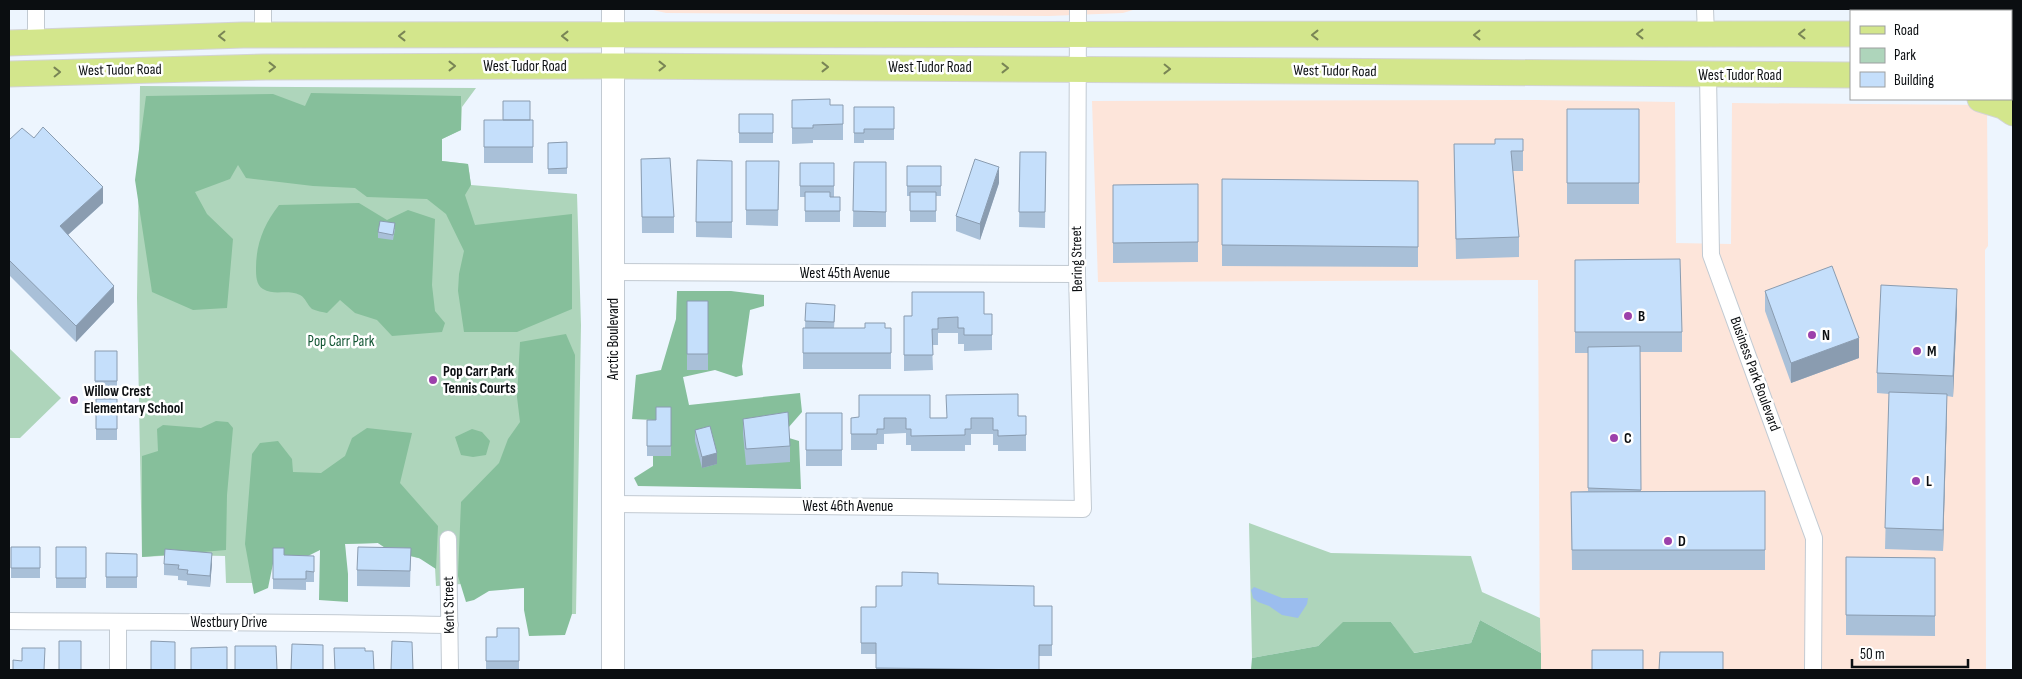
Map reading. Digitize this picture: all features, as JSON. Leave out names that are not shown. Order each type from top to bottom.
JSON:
[{"type":"main road","name":"Arctic Boulevard","points":[[613,670],[614,9]]},
{"type":"main road","name":"West Tudor Road","points":[[9,43],[263,36],[1850,34]]},
{"type":"main road","name":"West Tudor Road","points":[[9,74],[274,67],[614,66],[1846,75]]},
{"type":"main road","points":[[1983,100],[2003,106],[2013,113]]},
{"type":"street","points":[[36,9],[36,41]]},
{"type":"street","points":[[263,9],[263,36]]},
{"type":"street","name":"Bering Street","points":[[1078,9],[1077,274],[1083,509]]},
{"type":"street","points":[[1705,9],[1706,34]]},
{"type":"street","name":"Business Park Boulevard","points":[[1708,75],[1711,255],[1814,538],[1813,670]]},
{"type":"street","name":"West 45th Avenue","points":[[613,272],[1077,274]]},
{"type":"street","name":"West 46th Avenue","points":[[614,504],[1083,509]]},
{"type":"street","name":"Kent Street","points":[[448,539],[450,670]]},
{"type":"street","name":"Westbury Drive","points":[[9,621],[118,623],[245,621],[450,624]]},
{"type":"street","points":[[118,623],[118,670]]},
{"type":"shaded area","points":[[649,9],[1136,9],[1123,13],[1049,16],[666,13]]},
{"type":"shaded area","points":[[1537,100],[1675,102],[1676,243],[1731,244],[1732,103],[1987,105],[1988,246],[1985,250],[1986,670],[1540,670],[1538,280],[1098,282],[1092,101]]},
{"type":"green space","name":"Pop Carr Park","points":[[140,86],[476,88],[462,107],[461,130],[442,139],[442,161],[468,164],[471,185],[577,194],[581,325],[576,614],[533,614],[527,585],[474,583],[436,586],[435,568],[422,559],[390,551],[378,543],[345,544],[346,572],[325,550],[264,550],[262,583],[226,583],[225,556],[179,555],[142,557],[137,298]]},
{"type":"green space","points":[[311,93],[461,96],[461,130],[442,139],[442,161],[468,164],[471,185],[465,195],[475,225],[572,214],[572,309],[517,332],[464,332],[458,291],[459,274],[464,251],[446,214],[427,199],[367,197],[355,188],[313,186],[246,178],[238,165],[230,179],[195,192],[207,214],[233,239],[227,308],[193,310],[152,292],[135,180],[146,96],[273,94],[305,106]]},
{"type":"green space","points":[[359,203],[387,220],[408,210],[435,219],[432,285],[435,311],[445,323],[442,332],[392,336],[377,320],[355,313],[340,300],[327,313],[312,309],[300,295],[267,291],[259,285],[256,259],[259,243],[269,219],[279,205]]},
{"type":"green space","points":[[677,291],[731,291],[764,295],[764,306],[750,310],[742,366],[743,375],[736,377],[715,370],[683,377],[689,405],[800,393],[802,412],[788,428],[789,438],[799,441],[801,489],[638,486],[634,478],[653,466],[653,420],[632,419],[636,375],[661,370],[676,319]]},
{"type":"green space","points":[[566,334],[575,355],[572,614],[565,635],[529,636],[524,610],[524,588],[489,591],[474,600],[466,602],[458,576],[461,502],[499,463],[508,439],[520,422],[517,397],[520,342]]},
{"type":"green space","points":[[9,348],[61,398],[20,438],[9,438]]},
{"type":"green space","points":[[216,421],[228,422],[233,428],[227,495],[226,550],[142,557],[142,456],[158,451],[157,429],[163,425],[201,428]]},
{"type":"green space","points":[[367,428],[412,433],[400,483],[438,526],[436,569],[419,558],[390,551],[378,543],[345,544],[348,602],[319,600],[320,550],[306,557],[275,554],[268,588],[254,594],[245,544],[252,454],[260,443],[278,441],[292,459],[293,472],[321,473],[345,456],[352,438]]},
{"type":"green space","points":[[472,429],[482,432],[490,441],[486,455],[473,457],[461,455],[455,437]]},
{"type":"green space","points":[[1249,523],[1331,553],[1471,556],[1482,592],[1540,618],[1541,653],[1480,620],[1471,643],[1413,653],[1391,622],[1344,622],[1318,646],[1252,658]]},
{"type":"green space","points":[[1480,620],[1541,653],[1541,670],[1251,670],[1252,658],[1318,646],[1343,622],[1391,622],[1414,653],[1471,643]]},
{"type":"water","points":[[1254,587],[1282,598],[1308,598],[1307,604],[1298,618],[1282,615],[1253,598],[1251,590]]},
{"type":"building","points":[[830,99],[830,105],[843,105],[843,124],[813,125],[813,128],[792,128],[792,100]]},
{"type":"building","points":[[503,101],[530,101],[530,120],[503,120]]},
{"type":"building","points":[[854,107],[894,107],[894,129],[864,129],[864,133],[854,133]]},
{"type":"building","points":[[1567,109],[1639,109],[1639,183],[1567,183]]},
{"type":"building","points":[[739,114],[773,114],[773,133],[739,133]]},
{"type":"building","points":[[484,120],[533,120],[533,147],[484,147]]},
{"type":"building","points":[[43,127],[103,187],[60,226],[114,286],[76,326],[9,260],[9,140],[22,128],[34,138]]},
{"type":"building","points":[[1495,139],[1523,139],[1523,151],[1511,151],[1519,237],[1456,239],[1454,144],[1495,144]]},
{"type":"building","points":[[567,142],[567,168],[548,169],[548,143]]},
{"type":"building","points":[[1020,152],[1046,152],[1045,212],[1019,212]]},
{"type":"building","points":[[670,158],[674,217],[642,217],[641,159]]},
{"type":"building","points":[[975,159],[999,167],[980,224],[956,216]]},
{"type":"building","points":[[697,160],[732,161],[732,222],[696,222]]},
{"type":"building","points":[[746,161],[779,161],[778,210],[746,210]]},
{"type":"building","points":[[854,162],[886,162],[886,212],[853,211]]},
{"type":"building","points":[[800,163],[834,163],[834,186],[800,186]]},
{"type":"building","points":[[907,166],[941,166],[941,186],[907,186]]},
{"type":"building","points":[[1222,179],[1418,181],[1418,247],[1222,245]]},
{"type":"building","points":[[1198,184],[1198,242],[1113,243],[1113,185]]},
{"type":"building","points":[[805,192],[830,192],[830,197],[840,197],[840,211],[805,211]]},
{"type":"building","points":[[910,192],[936,192],[936,211],[910,211]]},
{"type":"building","points":[[380,221],[395,223],[393,235],[378,232]]},
{"type":"building","name":"B","points":[[1680,259],[1682,332],[1575,332],[1575,260]]},
{"type":"building","name":"N","points":[[1832,266],[1859,338],[1791,363],[1765,291]]},
{"type":"building","name":"M","points":[[1881,285],[1957,289],[1953,376],[1877,373]]},
{"type":"building","points":[[912,292],[984,292],[984,314],[992,314],[992,335],[964,335],[964,328],[958,328],[958,317],[938,318],[938,329],[932,329],[933,355],[904,355],[904,316],[912,316]]},
{"type":"building","points":[[687,301],[708,301],[708,354],[687,354]]},
{"type":"building","points":[[806,303],[835,305],[834,322],[805,321]]},
{"type":"building","points":[[865,323],[885,323],[885,328],[891,328],[891,353],[803,353],[803,328],[865,328]]},
{"type":"building","name":"C","points":[[1640,346],[1641,490],[1588,488],[1588,347]]},
{"type":"building","points":[[95,351],[117,351],[117,381],[95,381]]},
{"type":"building","name":"L","points":[[1889,392],[1947,394],[1943,530],[1885,528]]},
{"type":"building","points":[[1018,394],[1018,416],[1026,416],[1026,435],[998,436],[998,430],[993,430],[993,418],[971,418],[971,429],[965,429],[965,435],[911,436],[911,429],[906,429],[906,418],[884,418],[884,429],[877,429],[877,434],[851,434],[851,418],[859,417],[859,395],[930,395],[930,418],[947,418],[946,395]]},
{"type":"building","points":[[96,399],[117,399],[117,429],[96,429]]},
{"type":"building","points":[[656,407],[671,407],[671,446],[647,446],[647,420],[656,420]]},
{"type":"building","points":[[788,412],[790,446],[746,449],[743,419]]},
{"type":"building","points":[[806,413],[842,413],[842,450],[806,450]]},
{"type":"building","points":[[710,426],[717,453],[702,457],[695,430]]},
{"type":"building","name":"D","points":[[1765,491],[1765,550],[1572,550],[1571,492]]},
{"type":"building","points":[[11,547],[40,547],[40,568],[11,568]]},
{"type":"building","points":[[56,547],[86,547],[86,578],[56,578]]},
{"type":"building","points":[[358,547],[411,548],[410,571],[357,570]]},
{"type":"building","points":[[273,548],[284,548],[284,555],[314,556],[314,572],[306,571],[306,579],[273,579]]},
{"type":"building","points":[[165,549],[212,553],[210,576],[187,574],[188,570],[178,569],[179,565],[164,564]]},
{"type":"building","points":[[106,553],[137,554],[137,577],[106,577]]},
{"type":"building","points":[[1846,557],[1935,558],[1935,616],[1846,615]]},
{"type":"building","points":[[902,572],[938,573],[938,584],[1034,586],[1034,606],[1052,606],[1052,645],[1039,645],[1039,670],[876,668],[876,643],[861,643],[861,607],[876,607],[876,586],[902,586]]},
{"type":"building","points":[[497,628],[519,628],[519,661],[486,661],[486,637],[497,637]]},
{"type":"building","points":[[59,641],[81,641],[81,670],[59,670]]},
{"type":"building","points":[[151,641],[175,642],[175,670],[151,670]]},
{"type":"building","points":[[392,641],[412,642],[413,670],[391,670]]},
{"type":"building","points":[[292,644],[323,645],[323,670],[291,670]]},
{"type":"building","points":[[235,646],[276,646],[277,670],[235,670]]},
{"type":"building","points":[[227,647],[227,670],[191,670],[191,648]]},
{"type":"building","points":[[22,648],[45,648],[44,670],[13,670],[13,660],[22,661]]},
{"type":"building","points":[[334,648],[365,648],[365,651],[373,651],[374,670],[335,670]]},
{"type":"building","points":[[1592,650],[1643,650],[1643,670],[1592,670]]},
{"type":"building","points":[[1660,652],[1723,652],[1723,670],[1659,670]]},
{"type":"place","name":"B","points":[[1628,316]]},
{"type":"place","name":"N","points":[[1812,335]]},
{"type":"place","name":"M","points":[[1917,351]]},
{"type":"place","name":"Pop Carr Park Tennis Courts","points":[[433,380]]},
{"type":"place","name":"Willow Crest Elementary School","points":[[74,400]]},
{"type":"place","name":"C","points":[[1614,438]]},
{"type":"place","name":"L","points":[[1916,481]]},
{"type":"place","name":"D","points":[[1668,541]]}]
